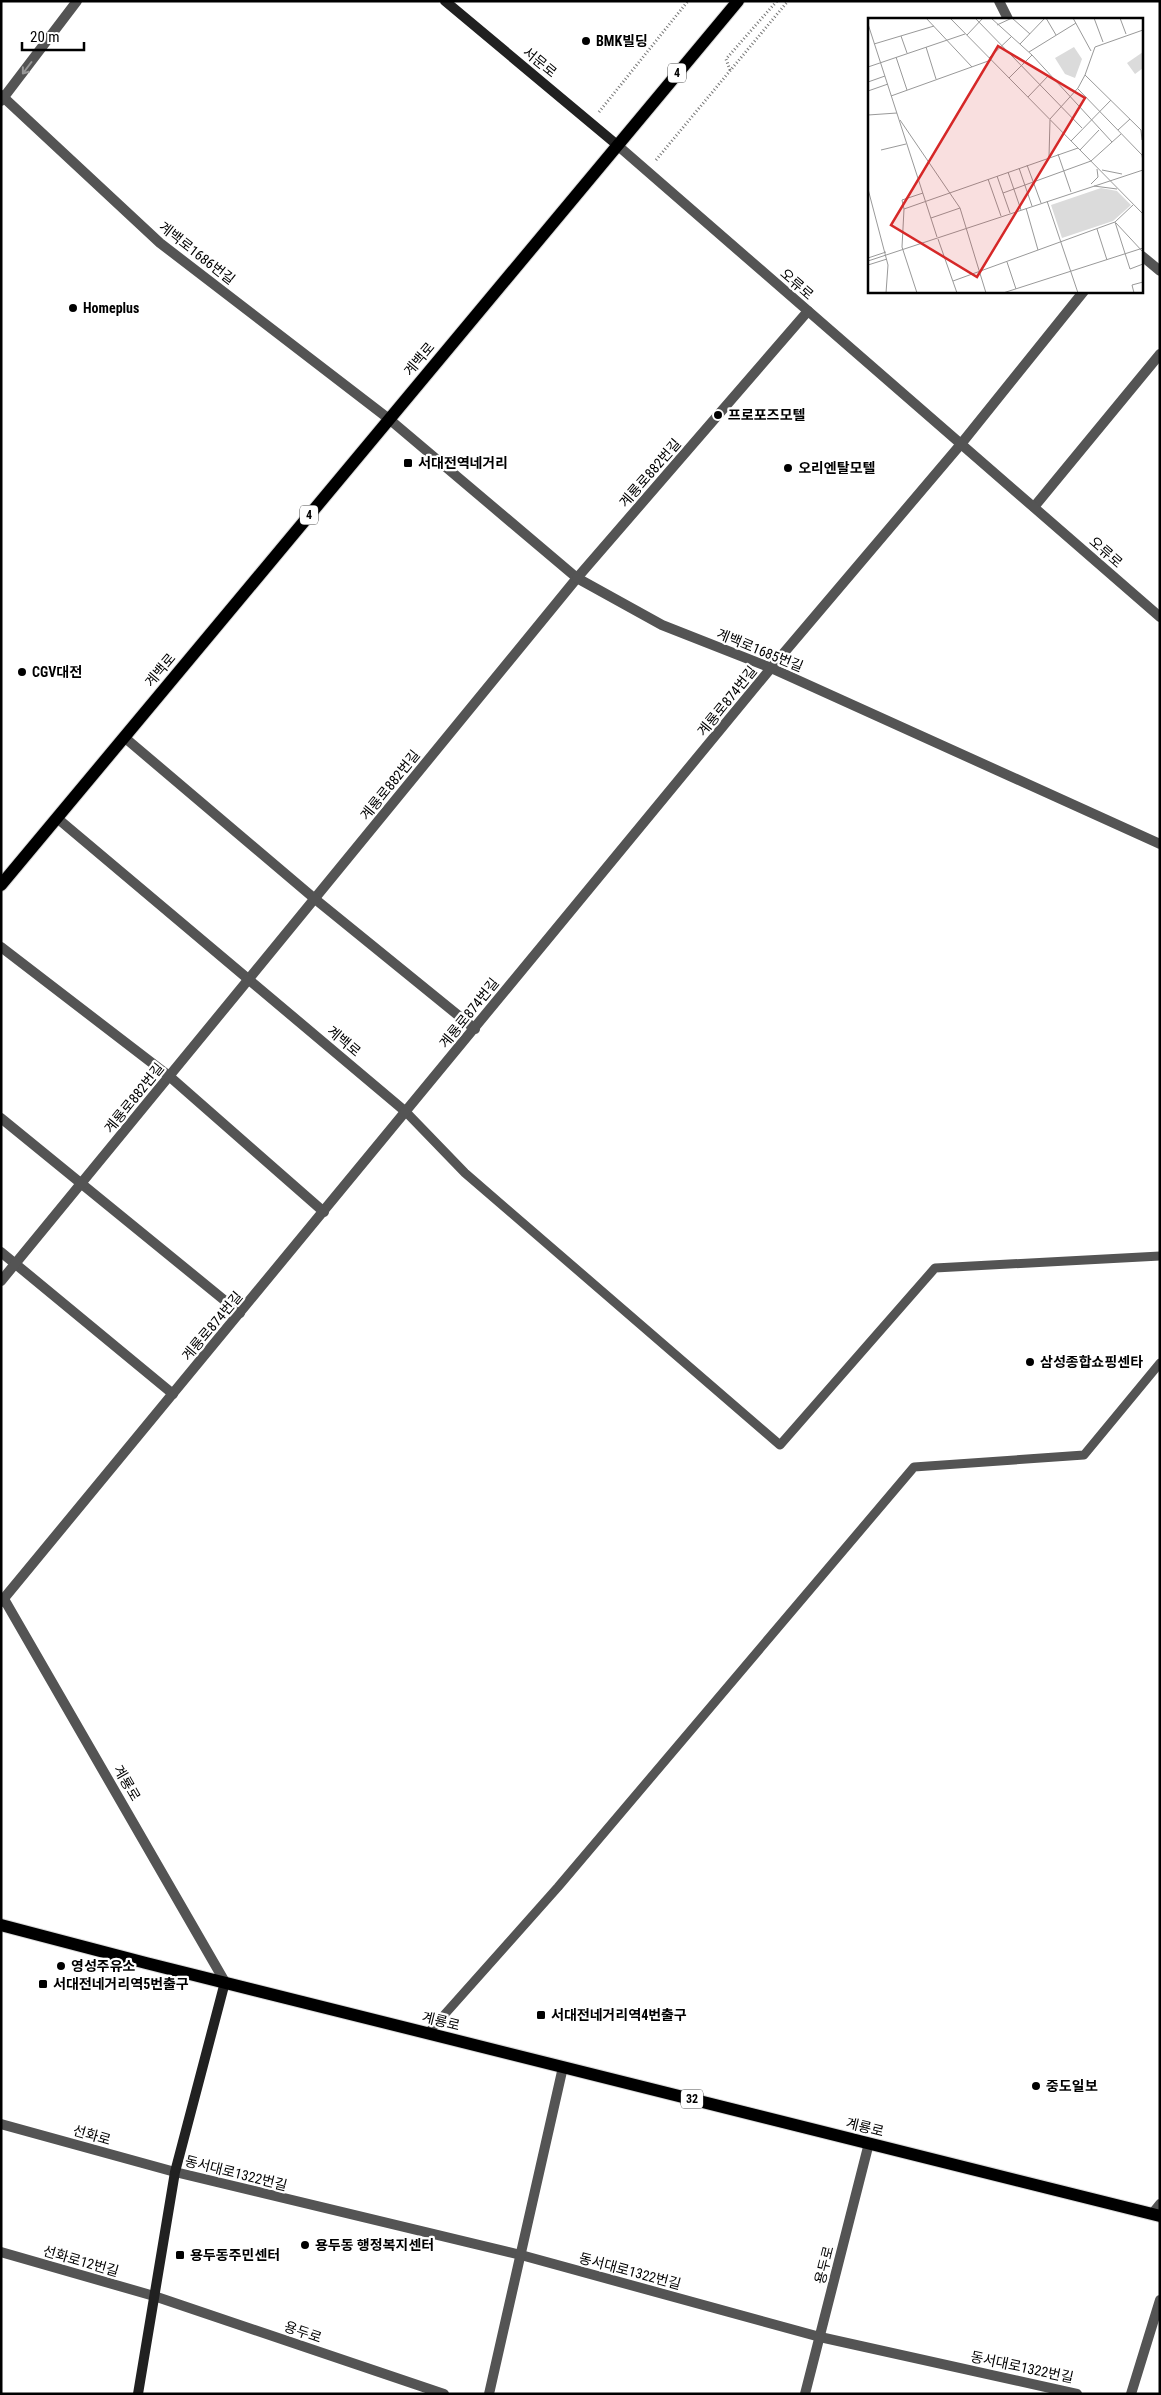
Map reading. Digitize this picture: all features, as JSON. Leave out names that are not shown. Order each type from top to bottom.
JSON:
[{"type":"main road","name":"서문로","points":[[445,1],[616,144]]},
{"type":"main road","name":"계백로","points":[[1,885],[616,144],[738,1]]},
{"type":"main road","name":"계룡로","points":[[1,1925],[868,2143],[1157,2212]]},
{"type":"main road","points":[[138,2394],[175,2172],[225,1982]]},
{"type":"street","points":[[2,98],[77,1]]},
{"type":"street","points":[[999,1],[1008,18]]},
{"type":"street","name":"계백로1686번길","points":[[2,98],[160,243],[389,419]]},
{"type":"street","name":"오류로","points":[[616,144],[1160,617]]},
{"type":"street","points":[[1144,258],[1160,271]]},
{"type":"street","points":[[961,444],[1083,292]]},
{"type":"street","name":"계룡로882번길","points":[[1,1281],[578,578],[808,311]]},
{"type":"street","points":[[1034,507],[1160,354]]},
{"type":"street","name":"계백로1685번길","points":[[389,419],[578,578],[662,625],[771,668],[1160,844]]},
{"type":"street","name":"계룡로874번길","points":[[2,1600],[771,668],[961,444]]},
{"type":"street","points":[[124,737],[315,898],[475,1029]]},
{"type":"street","name":"계백로","points":[[57,818],[406,1112]]},
{"type":"street","points":[[1,947],[169,1076],[324,1212]]},
{"type":"street","points":[[1,1118],[240,1313]]},
{"type":"street","points":[[1,1252],[173,1394]]},
{"type":"street","name":"계룡로","points":[[2,1600],[225,1982]]},
{"type":"street","points":[[489,2394],[522,2256],[563,2067]]},
{"type":"street","name":"선화로","points":[[1,2124],[175,2172]]},
{"type":"street","name":"용두로","points":[[805,2394],[868,2143]]},
{"type":"street","name":"동서대로1322번길","points":[[175,2172],[522,2256],[820,2337],[1077,2394]]},
{"type":"street","name":"선화로12번길","points":[[1,2252],[154,2296]]},
{"type":"street","name":"용두로","points":[[154,2296],[444,2394]]},
{"type":"street","points":[[1131,2394],[1160,2300]]},
{"type":"lane","points":[[406,1112],[465,1172],[780,1445],[935,1268],[1160,1256]]},
{"type":"lane","points":[[428,2033],[558,1887],[914,1466],[1084,1454],[1160,1363]]},
{"type":"path","points":[[591,122],[688,1]]},
{"type":"path","points":[[730,70],[726,59],[777,1]]},
{"type":"path","points":[[647,172],[788,1]]},
{"type":"place","name":"BMK빌딩","points":[[586,41]]},
{"type":"place","name":"Homeplus","points":[[73,308]]},
{"type":"place","name":"프로포즈모텔","points":[[718,415]]},
{"type":"place","name":"서대전역네거리","points":[[408,463]]},
{"type":"place","name":"오리엔탈모텔","points":[[788,468]]},
{"type":"place","name":"CGV대전","points":[[22,672]]},
{"type":"place","name":"삼성종합쇼핑센타","points":[[1030,1362]]},
{"type":"place","name":"영성주유소","points":[[61,1966]]},
{"type":"place","name":"서대전네거리역5번출구","points":[[43,1984]]},
{"type":"place","name":"서대전네거리역4번출구","points":[[541,2015]]},
{"type":"place","name":"중도일보","points":[[1036,2086]]},
{"type":"place","name":"용두동 행정복지센터","points":[[305,2245]]},
{"type":"place","name":"용두동주민센터","points":[[180,2255]]}]
